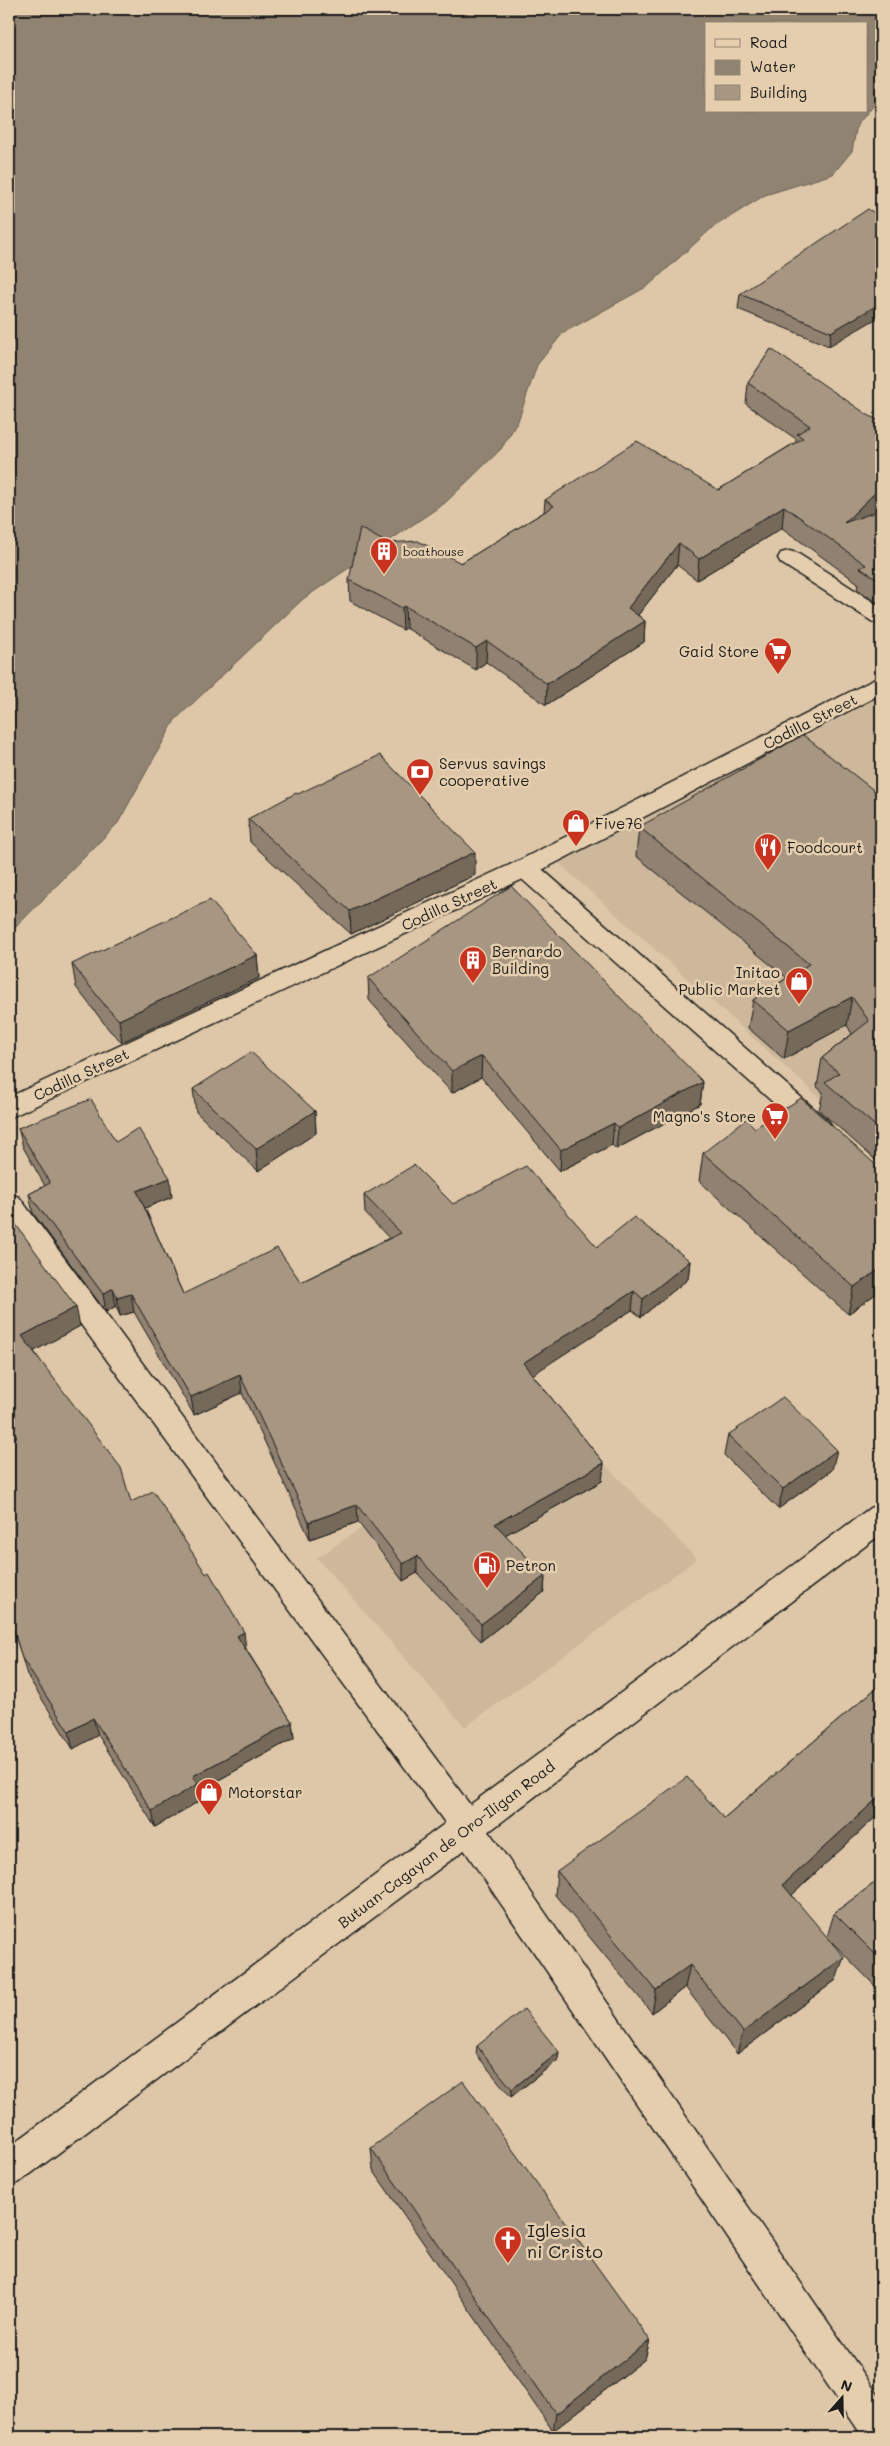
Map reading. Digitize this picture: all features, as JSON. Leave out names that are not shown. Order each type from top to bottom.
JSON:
[{"type":"main road","points":[[789,558],[881,617]]},
{"type":"main road","name":"Codilla Street","points":[[9,1108],[525,868],[881,684]]},
{"type":"main road","points":[[525,868],[837,1144]]},
{"type":"main road","points":[[9,1205],[468,1828],[881,2431]]},
{"type":"main road","name":"Butuan-Cagayan de Oro-Iligan Road","points":[[9,2169],[468,1828],[881,1517]]},
{"type":"shaded area","name":"Initao Public Market","points":[[881,683],[881,1153],[551,856]]},
{"type":"shaded area","points":[[545,1403],[697,1559],[465,1727],[317,1558]]},
{"type":"water","points":[[9,9],[881,9],[881,97],[857,125],[852,151],[833,174],[765,195],[712,228],[648,286],[563,333],[537,365],[518,421],[501,449],[445,503],[303,599],[175,720],[118,823],[9,934]]},
{"type":"building","points":[[868,209],[878,215],[881,213],[881,303],[831,332],[740,294]]},
{"type":"building","points":[[771,349],[881,422],[881,487],[844,523],[881,510],[881,581],[860,568],[866,565],[784,506],[699,559],[679,543],[628,608],[645,621],[547,684],[487,641],[476,648],[405,606],[402,608],[349,580],[360,528],[387,543],[418,541],[461,563],[554,506],[545,500],[637,441],[718,490],[803,438],[797,434],[810,426],[748,383]]},
{"type":"building","points":[[803,735],[881,796],[881,1131],[825,1082],[839,1073],[822,1058],[869,1021],[852,997],[789,1030],[753,1000],[809,964],[639,827]]},
{"type":"building","points":[[380,755],[475,852],[350,911],[248,819],[296,793],[298,794]]},
{"type":"building","points":[[511,886],[703,1082],[618,1128],[614,1123],[561,1150],[482,1056],[452,1071],[368,978]]},
{"type":"building","points":[[210,900],[257,955],[119,1020],[72,964]]},
{"type":"building","points":[[251,1052],[315,1111],[256,1149],[193,1089]]},
{"type":"building","points":[[801,1098],[876,1165],[881,1166],[881,1268],[854,1287],[703,1153],[746,1119],[755,1128]]},
{"type":"building","points":[[91,1099],[116,1142],[138,1128],[170,1178],[137,1191],[183,1294],[277,1248],[301,1282],[401,1233],[364,1195],[414,1165],[453,1204],[526,1166],[597,1247],[634,1217],[690,1261],[643,1299],[634,1291],[523,1363],[604,1463],[495,1524],[545,1576],[481,1624],[417,1556],[403,1564],[357,1505],[309,1522],[240,1375],[191,1397],[131,1294],[117,1298],[113,1288],[103,1294],[29,1194],[50,1183],[18,1128]]},
{"type":"building","points":[[9,1215],[76,1307],[22,1336],[121,1468],[131,1502],[153,1491],[206,1574],[209,1572],[244,1632],[237,1636],[292,1722],[193,1776],[198,1784],[152,1811],[93,1718],[69,1732],[22,1658],[9,1614],[9,1440],[17,1437],[9,1425]]},
{"type":"building","points":[[783,1397],[837,1450],[783,1489],[728,1435]]},
{"type":"building","points":[[881,1684],[881,1795],[783,1885],[844,1957],[743,2032],[690,1965],[656,1990],[557,1871],[687,1777],[724,1818]]},
{"type":"building","points":[[881,1878],[881,1960],[834,1913]]},
{"type":"building","points":[[524,2009],[559,2052],[512,2089],[477,2046]]},
{"type":"building","name":"Iglesia ni Cristo","points":[[463,2081],[650,2340],[556,2414],[371,2148]]},
{"type":"building","points":[[306,2432],[309,2437],[300,2437]]},
{"type":"place","name":"boathouse","points":[[384,575]]},
{"type":"place","name":"Gaid Store","points":[[778,675]]},
{"type":"place","name":"Servus savings cooperative","points":[[420,796]]},
{"type":"place","name":"Five76","points":[[576,847]]},
{"type":"place","name":"Foodcourt","points":[[768,871]]},
{"type":"place","name":"Bernardo Building","points":[[473,984]]},
{"type":"place","name":"Initao Public Market","points":[[799,1005]]},
{"type":"place","name":"Magno's Store","points":[[775,1140]]},
{"type":"place","name":"Petron","points":[[487,1589]]},
{"type":"place","name":"Motorstar","points":[[209,1816]]},
{"type":"place","name":"Iglesia ni Cristo","points":[[508,2264]]}]
